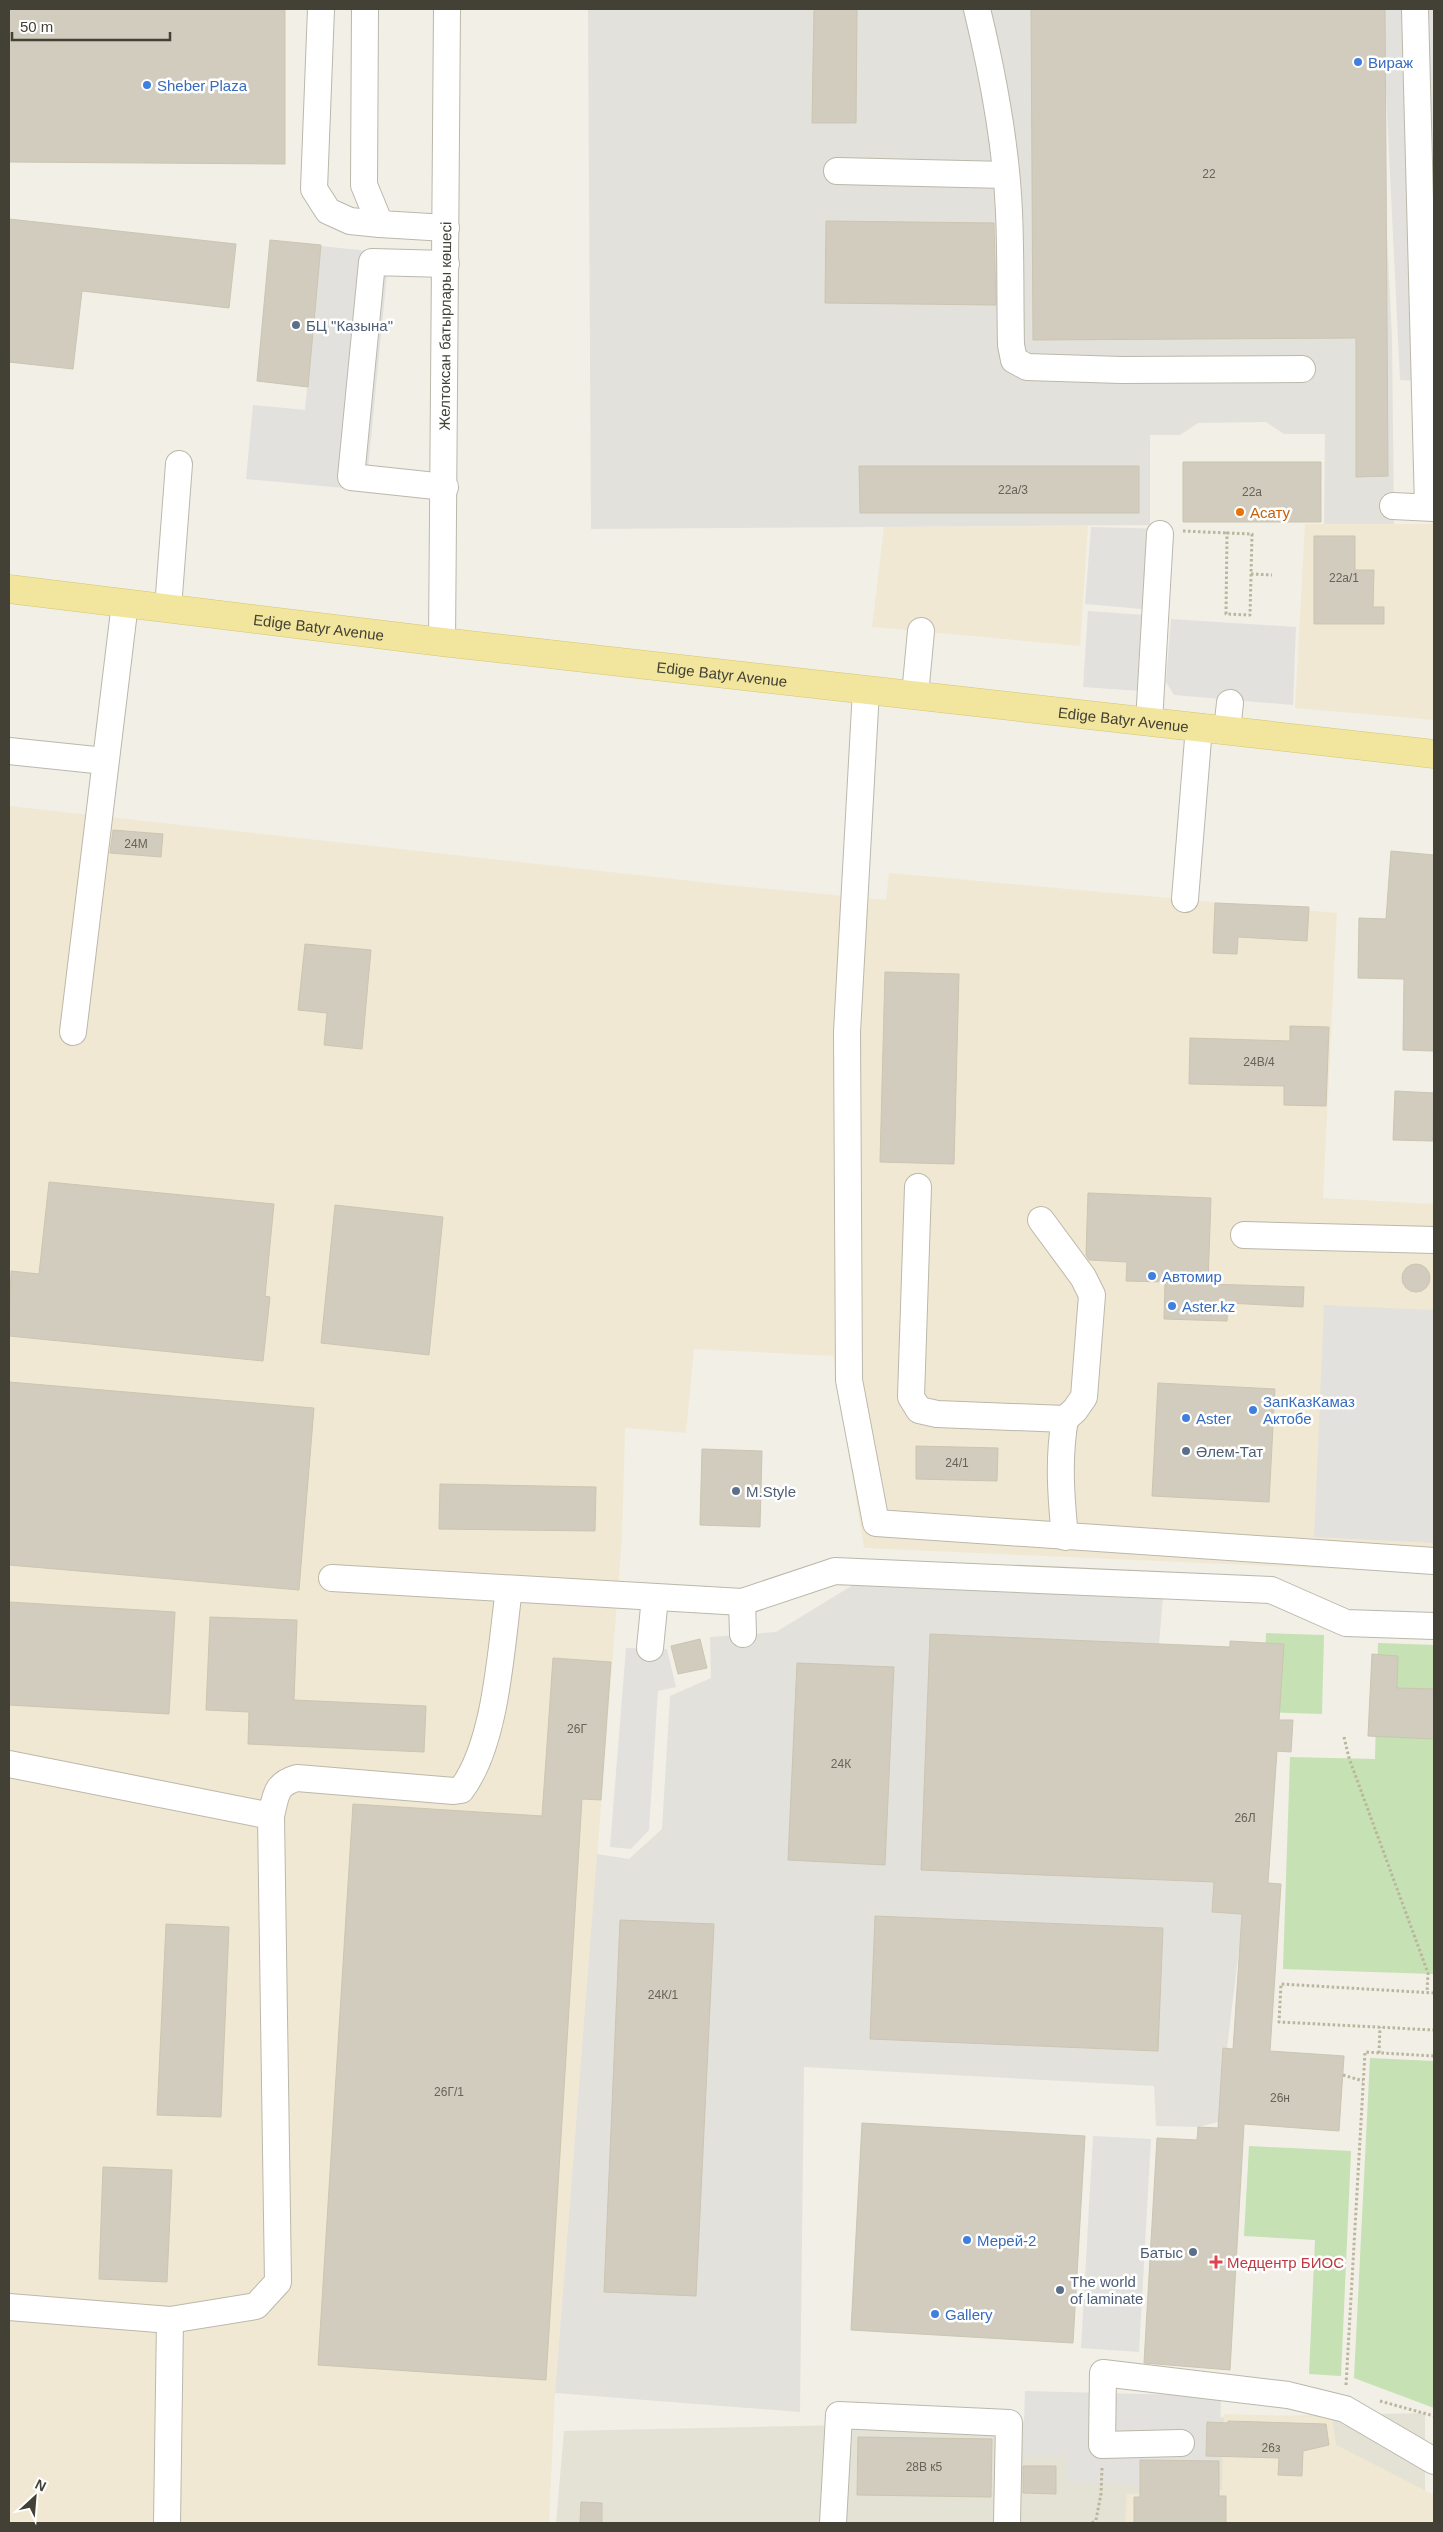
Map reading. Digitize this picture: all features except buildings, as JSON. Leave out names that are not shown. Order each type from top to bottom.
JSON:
[{"type":"main road","name":"Edige Batyr Avenue","points":[[9,589],[442,642],[1434,754]]},
{"type":"street","points":[[321,9],[314,189],[328,211],[350,221],[446,228]]},
{"type":"street","points":[[364,9],[364,185],[380,224]]},
{"type":"street","name":"Желтоксан батырлары көшесі","points":[[442,642],[445,487],[447,9]]},
{"type":"street","points":[[977,9],[993,75],[1006,175],[1009,212],[1011,346],[1014,360],[1028,367],[1121,370],[1302,369]]},
{"type":"street","points":[[1393,506],[1431,507],[1415,9]]},
{"type":"street","points":[[836,171],[1006,175]]},
{"type":"street","points":[[445,487],[351,477],[372,262],[446,264]]},
{"type":"street","points":[[168,608],[179,464]]},
{"type":"street","points":[[1149,722],[1171,532]]},
{"type":"street","points":[[73,1032],[125,603]]},
{"type":"street","points":[[915,695],[922,631]]},
{"type":"street","points":[[866,690],[847,1032],[849,1370],[876,1523],[1064,1538],[1434,1561]]},
{"type":"street","points":[[1227,730],[1230,702]]},
{"type":"street","points":[[1185,899],[1199,728]]},
{"type":"street","points":[[9,751],[105,761]]},
{"type":"street","points":[[918,1187],[912,1397],[919,1410],[937,1414],[1065,1419]]},
{"type":"street","points":[[1041,1220],[1083,1277],[1092,1295],[1084,1397],[1075,1410],[1065,1419],[1060,1458],[1064,1538]]},
{"type":"street","points":[[1244,1235],[1434,1240]]},
{"type":"street","points":[[332,1578],[742,1602],[835,1571],[1271,1590],[1346,1623],[1434,1626]]},
{"type":"street","points":[[9,2307],[170,2320],[256,2306],[278,2282],[271,1816],[279,1787],[285,1781],[296,1778],[454,1792],[461,1790],[475,1764],[491,1716],[509,1589]]},
{"type":"street","points":[[650,1648],[655,1597]]},
{"type":"street","points":[[742,1602],[743,1634]]},
{"type":"street","points":[[9,1764],[271,1816]]},
{"type":"street","points":[[167,2523],[170,2320]]},
{"type":"street","points":[[1181,2443],[1102,2445],[1104,2373],[1288,2395],[1345,2408],[1434,2461]]},
{"type":"street","points":[[833,2523],[839,2415],[1009,2423],[1007,2523]]},
{"type":"path","points":[[1171,532],[1228,533],[1252,534],[1250,615],[1226,614],[1228,533]]},
{"type":"path","points":[[1251,574],[1272,574]]},
{"type":"path","points":[[1344,1737],[1349,1758],[1428,1973],[1427,1992]]},
{"type":"path","points":[[1434,1993],[1281,1984],[1279,2022],[1434,2030]]},
{"type":"path","points":[[1379,2053],[1380,2027]]},
{"type":"path","points":[[1345,2408],[1365,2052],[1434,2056]]},
{"type":"path","points":[[1343,2075],[1363,2081]]},
{"type":"path","points":[[1372,2398],[1434,2416]]},
{"type":"path","points":[[1092,2523],[1096,2520],[1102,2494],[1102,2445]]},
{"type":"shaded area","points":[[588,9],[1376,9],[1392,338],[1394,524],[1324,524],[1325,434],[1284,434],[1266,422],[1198,423],[1180,435],[1150,435],[1150,525],[591,529]]},
{"type":"shaded area","points":[[1382,9],[1434,9],[1434,382],[1400,380]]},
{"type":"shaded area","points":[[320,246],[389,253],[366,490],[246,479],[253,405],[305,410]]},
{"type":"shaded area","points":[[1305,524],[1434,524],[1434,720],[1295,708]]},
{"type":"shaded area","points":[[1088,526],[1080,646],[872,627],[884,527]]},
{"type":"shaded area","points":[[1091,527],[1167,529],[1164,611],[1085,604]]},
{"type":"shaded area","points":[[1088,611],[1145,615],[1140,691],[1083,687]]},
{"type":"shaded area","points":[[1171,619],[1296,627],[1293,705],[1174,695],[1166,682]]},
{"type":"shaded area","points":[[9,806],[737,886],[886,900],[889,873],[1337,913],[1323,1198],[1434,1204],[1434,1573],[864,1548],[833,1356],[694,1349],[686,1433],[625,1428],[622,1538],[555,2393],[549,2523],[9,2523]]},
{"type":"shaded area","points":[[1324,1305],[1434,1310],[1434,1543],[1314,1537]]},
{"type":"shaded area","points":[[853,1585],[1163,1598],[1159,1644],[1247,1884],[1218,2122],[1198,2127],[1156,2126],[1154,2086],[804,2067],[800,2412],[555,2393],[597,1854],[629,1859],[662,1829],[670,1696],[711,1678],[710,1637],[776,1632]]},
{"type":"shaded area","points":[[626,1648],[667,1649],[676,1687],[658,1691],[649,1830],[631,1849],[610,1847]]},
{"type":"shaded area","points":[[1093,2136],[1151,2139],[1139,2352],[1081,2348]]},
{"type":"shaded area","points":[[1025,2391],[1221,2396],[1219,2487],[1067,2482],[1068,2456],[1023,2455]]},
{"type":"shaded area","points":[[1425,2413],[1425,2523],[556,2523],[564,2431]]},
{"type":"shaded area","points":[[1224,2414],[1332,2417],[1336,2445],[1434,2495],[1434,2523],[1125,2523],[1127,2494],[1222,2490]]},
{"type":"green space","points":[[1266,1633],[1324,1635],[1322,1714],[1263,1712]]},
{"type":"green space","points":[[1378,1643],[1434,1645],[1434,1974],[1283,1969],[1290,1757],[1375,1759]]},
{"type":"green space","points":[[1370,2058],[1434,2061],[1434,2408],[1354,2378]]},
{"type":"green space","points":[[1249,2146],[1351,2151],[1341,2376],[1309,2374],[1315,2240],[1244,2236]]},
{"type":"place","name":"Вираж","points":[[1358,62]]},
{"type":"place","name":"Sheber Plaza","points":[[147,85]]},
{"type":"place","name":"БЦ \"Казына\"","points":[[296,325]]},
{"type":"place","name":"Асату","points":[[1240,512]]},
{"type":"place","name":"Автомир","points":[[1152,1276]]},
{"type":"place","name":"Aster.kz","points":[[1172,1306]]},
{"type":"place","name":"ЗапКазКамаз Актобе","points":[[1253,1410]]},
{"type":"place","name":"Aster","points":[[1186,1418]]},
{"type":"place","name":"Әлем-Тат","points":[[1186,1451]]},
{"type":"place","name":"M.Style","points":[[736,1491]]},
{"type":"place","name":"Мерей-2","points":[[967,2240]]},
{"type":"place","name":"Батыс","points":[[1193,2252]]},
{"type":"place","name":"Медцентр БИОС","points":[[1216,2262]]},
{"type":"place","name":"The world of laminate","points":[[1060,2290]]},
{"type":"place","name":"Gallery","points":[[935,2314]]}]
